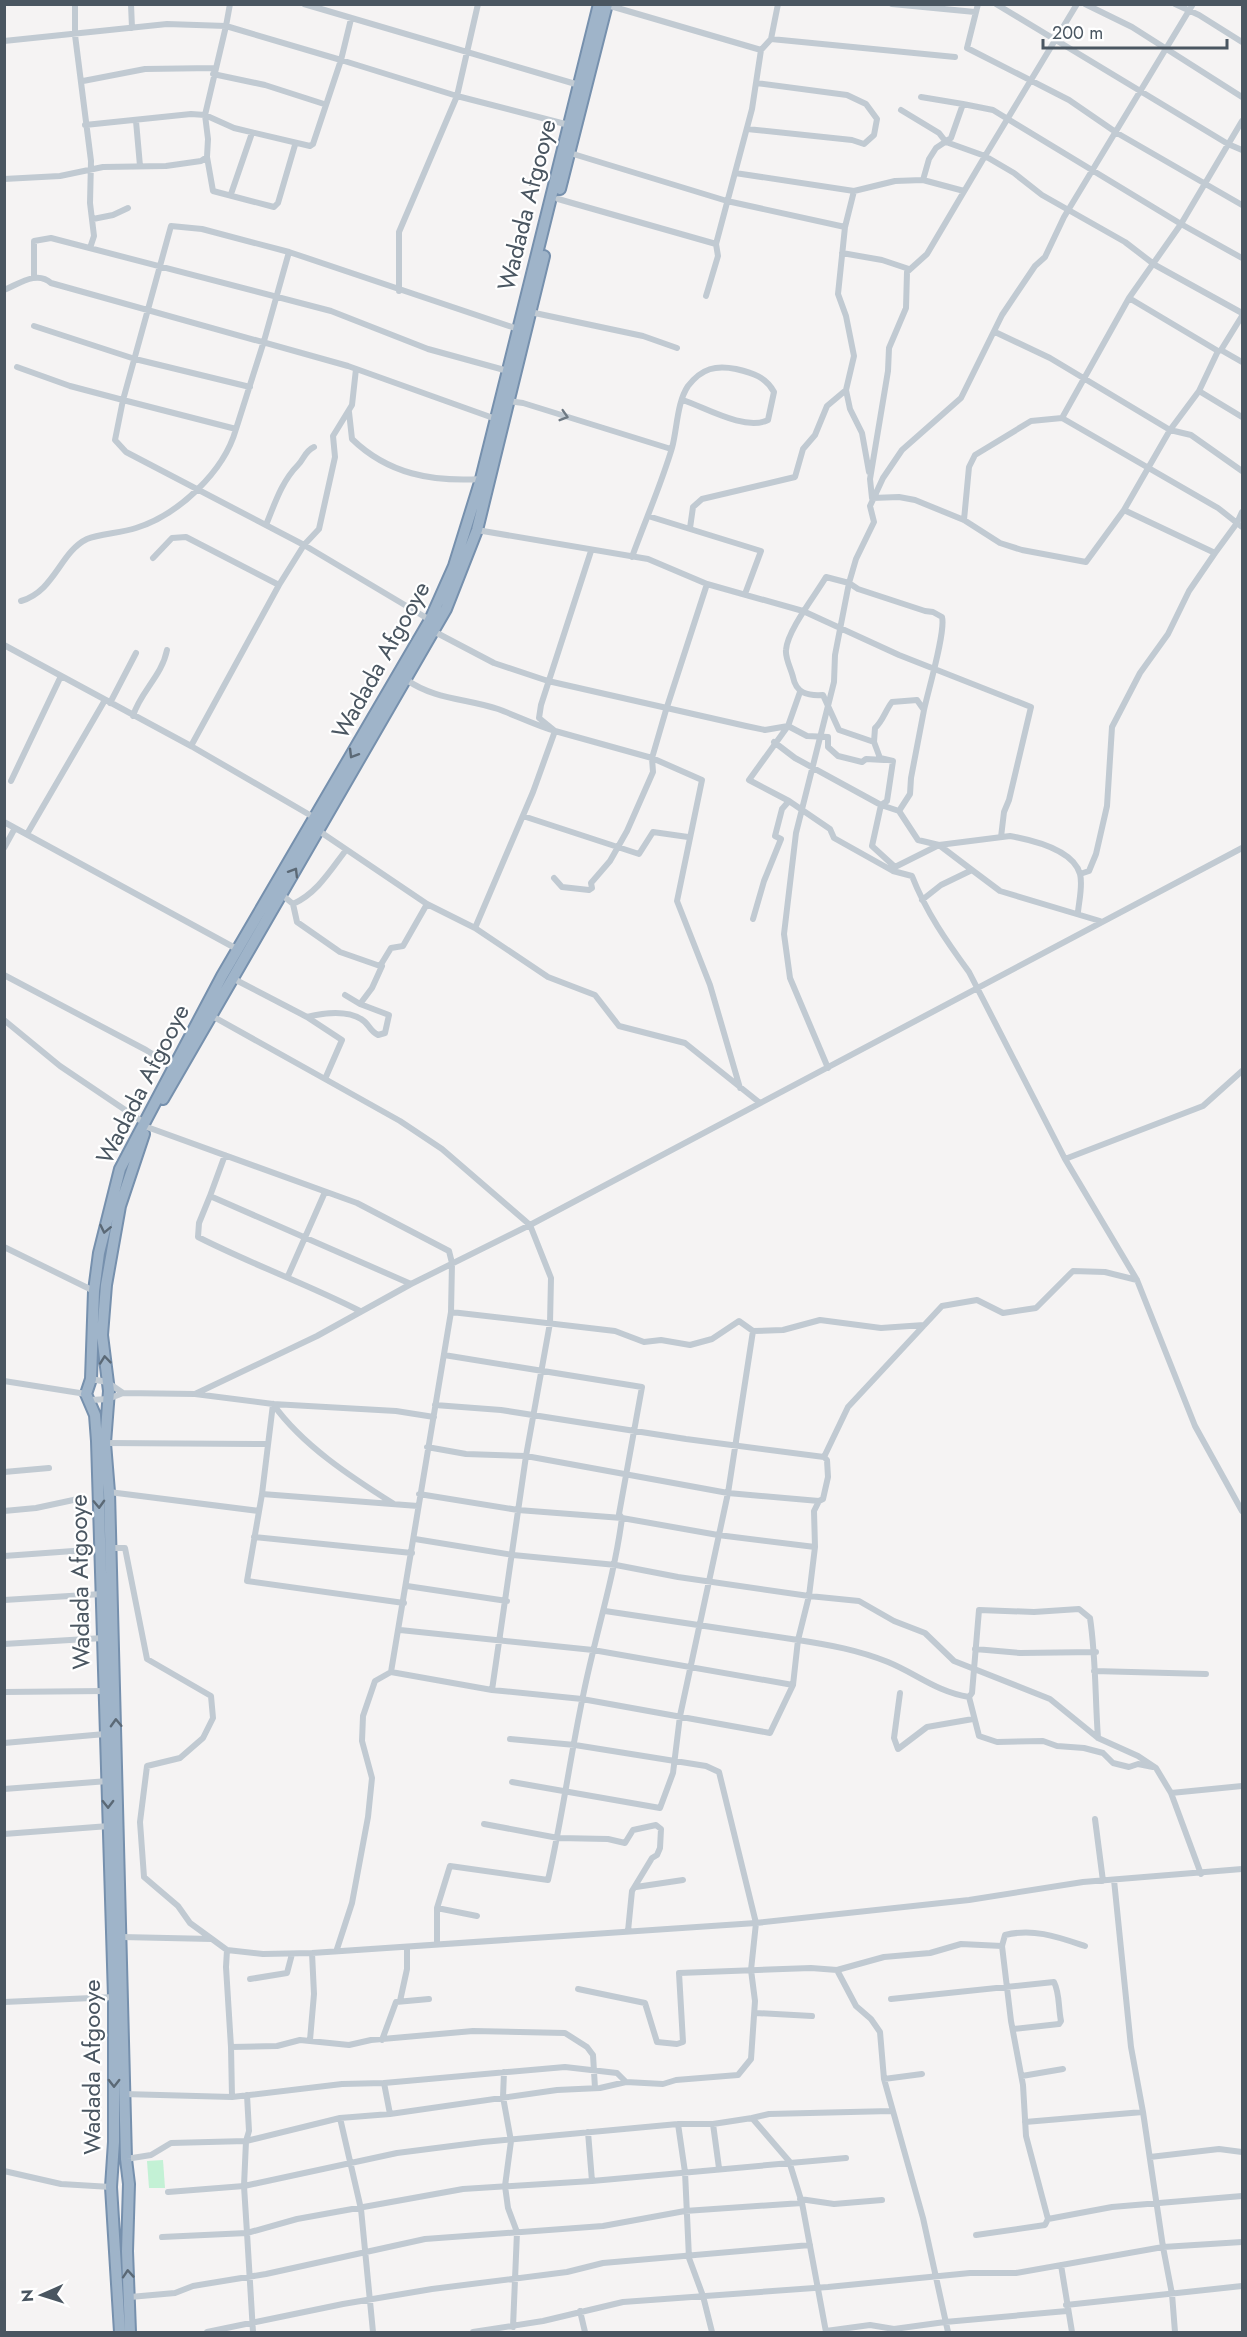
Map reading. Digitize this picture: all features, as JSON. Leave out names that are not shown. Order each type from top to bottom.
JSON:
[{"type":"highway","name":"Wadada Afgooye","points":[[120,2332],[112,2187],[114,1997],[102,1594],[109,1492],[105,1443],[108,1399],[102,1335],[106,1285],[120,1206],[145,1124],[172,1067],[237,950],[430,620],[457,557],[481,479],[599,4]]},
{"type":"highway","name":"Wadada Afgooye","points":[[129,2332],[130,2297],[127,2250],[129,2179],[126,2159],[124,2094],[122,1937],[106,1549],[97,1441],[89,1397],[94,1291],[99,1253],[120,1169],[234,979],[281,894],[435,632],[477,530],[607,5]]},
{"type":"highway","points":[[129,2179],[120,2177],[112,2187],[120,2196],[129,2194]]},
{"type":"street","points":[[75,4],[75,35],[83,81],[90,169],[94,236],[90,248]]},
{"type":"street","points":[[131,4],[132,28]]},
{"type":"street","points":[[230,4],[205,115],[211,188],[213,191],[274,207],[278,203],[295,145]]},
{"type":"street","points":[[304,4],[579,85]]},
{"type":"street","points":[[399,291],[399,232],[457,96],[478,4]]},
{"type":"street","points":[[706,296],[718,256],[716,244],[747,129],[761,50],[771,39],[778,4]]},
{"type":"street","points":[[892,4],[976,8],[967,48],[1031,78],[1117,132],[1242,205]]},
{"type":"street","points":[[996,4],[1228,144],[1242,150]]},
{"type":"street","points":[[870,479],[888,371],[889,348],[906,308],[906,275],[909,268],[927,254],[1077,4]]},
{"type":"street","points":[[1085,4],[1132,27],[1242,97]]},
{"type":"street","points":[[1175,4],[1242,42]]},
{"type":"street","points":[[872,498],[902,450],[961,398],[1002,315],[1035,266],[1045,257],[1069,209],[1167,51],[1193,4]]},
{"type":"street","points":[[607,5],[761,50]]},
{"type":"street","points":[[85,125],[191,114],[205,115],[252,133],[295,145],[304,147],[313,144],[324,104],[341,60],[351,19]]},
{"type":"street","points":[[4,41],[189,23],[226,26],[457,96],[569,125]]},
{"type":"street","points":[[771,39],[955,57]]},
{"type":"street","points":[[83,81],[146,69],[214,71],[324,104]]},
{"type":"street","points":[[747,129],[852,140],[864,144],[874,135],[877,119],[866,104],[847,95],[756,83]]},
{"type":"street","points":[[921,97],[993,110],[1094,169],[1181,224],[1242,258]]},
{"type":"street","points":[[923,180],[929,159],[936,148],[946,142],[954,132],[963,104]]},
{"type":"street","points":[[872,498],[899,497],[915,500],[964,520],[1000,543],[1022,550],[1086,562],[1124,510],[1170,430],[1198,391],[1242,314],[1155,265],[1125,242],[1042,195],[1014,173],[985,156],[946,142],[939,133],[901,110]]},
{"type":"street","points":[[136,121],[140,166]]},
{"type":"street","points":[[1062,417],[1129,298],[1155,265],[1242,121]]},
{"type":"street","points":[[231,194],[252,133]]},
{"type":"street","points":[[570,153],[728,201],[845,227]]},
{"type":"street","points":[[4,179],[60,176],[90,169],[166,166],[201,161],[207,156]]},
{"type":"street","points":[[735,173],[854,191],[895,181],[923,180],[964,191]]},
{"type":"street","points":[[828,1068],[790,978],[784,934],[789,876],[801,810],[828,706],[849,583],[856,559],[874,522],[870,510],[872,498],[862,433],[850,409],[846,390],[854,356],[846,316],[838,294],[845,227],[854,191]]},
{"type":"street","points":[[558,199],[716,244]]},
{"type":"street","points":[[93,219],[113,215],[128,208]]},
{"type":"street","points":[[430,620],[304,545],[124,450],[115,440],[123,400],[171,226],[202,229],[289,252],[399,291],[518,329]]},
{"type":"street","points":[[34,277],[34,241],[51,238],[331,311],[428,349],[508,371]]},
{"type":"street","points":[[21,601],[33,598],[44,589],[87,539],[112,535],[154,522],[198,488],[222,459],[236,429],[250,387],[289,252]]},
{"type":"street","points":[[842,254],[882,260],[909,268]]},
{"type":"street","points":[[4,290],[34,277],[183,322],[264,341],[357,369],[496,419]]},
{"type":"street","points":[[1129,298],[1242,362]]},
{"type":"street","points":[[530,312],[643,336],[677,348]]},
{"type":"street","points":[[34,326],[135,359],[250,387]]},
{"type":"street","points":[[995,332],[1050,357],[1170,430],[1191,435],[1242,471]]},
{"type":"street","points":[[632,557],[671,449],[683,400],[687,387],[701,374],[719,366],[747,372],[767,380],[774,392],[768,420],[759,424],[741,421],[683,400]]},
{"type":"street","points":[[16,367],[70,386],[236,429]]},
{"type":"street","points":[[357,369],[349,412],[352,439],[383,463],[428,478],[481,479]]},
{"type":"street","points":[[690,528],[693,507],[702,499],[795,477],[803,449],[815,435],[827,406],[846,390]]},
{"type":"street","points":[[1198,391],[1242,417]]},
{"type":"street","points":[[508,401],[523,403],[671,449]]},
{"type":"street","points":[[191,746],[279,585],[304,545],[320,529],[335,458],[333,436],[349,412]]},
{"type":"street","points":[[964,520],[969,467],[975,455],[1031,421],[1062,417],[1218,508],[1239,525]]},
{"type":"street","points":[[266,525],[286,478],[300,464],[307,450],[314,447]]},
{"type":"street","points":[[1124,510],[1215,553]]},
{"type":"street","points":[[1080,874],[1089,871],[1096,854],[1107,806],[1112,727],[1140,673],[1168,634],[1189,591],[1215,553],[1239,525],[1242,512]]},
{"type":"street","points":[[648,516],[761,551],[745,594]]},
{"type":"street","points":[[477,530],[648,559],[707,584],[802,611],[933,669],[1031,707],[1009,800],[1004,812],[1001,837]]},
{"type":"street","points":[[153,558],[172,538],[186,537],[279,585]]},
{"type":"street","points":[[555,730],[539,718],[591,551]]},
{"type":"street","points":[[874,742],[839,730],[823,695],[813,696],[800,692],[794,686],[786,650],[802,611],[826,577],[933,612],[942,618],[944,634],[924,710],[910,794],[899,811]]},
{"type":"street","points":[[554,878],[562,887],[589,890],[592,888],[591,883],[618,847],[653,772],[652,758],[707,584]]},
{"type":"street","points":[[435,632],[494,663],[549,681],[666,710],[765,730],[788,726],[807,736],[828,737],[828,747],[838,756],[862,762],[866,759],[893,761]]},
{"type":"street","points":[[4,645],[191,746],[315,818]]},
{"type":"street","points":[[133,716],[158,676],[166,650]]},
{"type":"street","points":[[27,834],[136,653]]},
{"type":"street","points":[[11,781],[61,676]]},
{"type":"street","points":[[407,680],[426,692],[498,709],[530,724],[652,758],[702,780],[688,837],[677,901],[710,985],[740,1088]]},
{"type":"street","points":[[800,692],[788,726],[774,742],[749,780],[789,801],[830,829],[834,838],[912,876],[922,900],[978,988],[1065,1159],[1137,1280],[1195,1426],[1242,1511]]},
{"type":"street","points":[[893,761],[880,758],[874,742],[875,728],[882,722],[884,713],[892,702],[916,700],[924,710]]},
{"type":"street","points":[[475,928],[523,816],[555,730]]},
{"type":"street","points":[[774,742],[880,805],[899,811],[918,840],[939,845],[1000,891],[1078,912],[1101,921]]},
{"type":"street","points":[[893,761],[887,801],[880,805],[872,846],[894,869]]},
{"type":"street","points":[[753,920],[764,881],[781,839],[775,836],[783,809],[789,801]]},
{"type":"street","points":[[523,816],[639,854],[653,832],[688,837]]},
{"type":"street","points":[[4,822],[237,950]]},
{"type":"street","points":[[4,848],[15,828]]},
{"type":"street","points":[[319,831],[427,904],[475,928],[548,976],[595,995],[619,1026],[685,1043],[760,1103]]},
{"type":"street","points":[[894,869],[939,845],[1001,837],[1021,838],[1060,852],[1072,861],[1080,874],[1078,912]]},
{"type":"street","points":[[195,1394],[317,1336],[411,1284],[530,1225],[1242,848]]},
{"type":"street","points":[[293,904],[316,889],[346,850]]},
{"type":"street","points":[[922,900],[941,885],[972,870]]},
{"type":"street","points":[[281,894],[293,904],[297,922],[326,944],[376,966],[382,966]]},
{"type":"street","points":[[360,1004],[372,988],[391,948],[403,946],[409,939],[427,904]]},
{"type":"street","points":[[4,975],[146,1050],[172,1067]]},
{"type":"street","points":[[234,979],[307,1017],[342,1040],[325,1079]]},
{"type":"street","points":[[307,1017],[326,1013],[350,1015],[361,1019],[370,1031],[378,1035],[385,1033],[389,1015],[360,1004],[345,995]]},
{"type":"street","points":[[212,1016],[400,1121],[442,1149],[530,1225],[551,1278],[550,1323],[532,1415],[507,1601],[492,1690]]},
{"type":"street","points":[[4,1020],[60,1066],[145,1124],[366,1207],[449,1251],[453,1263],[451,1312],[419,1494],[415,1539],[400,1630],[391,1672]]},
{"type":"street","points":[[1065,1159],[1203,1106],[1242,1071]]},
{"type":"street","points":[[225,1155],[199,1223],[198,1237],[235,1256],[288,1276],[360,1311]]},
{"type":"street","points":[[288,1276],[325,1192]]},
{"type":"street","points":[[210,1196],[306,1236],[411,1284]]},
{"type":"street","points":[[4,1247],[94,1291]]},
{"type":"street","points":[[824,1456],[848,1407],[942,1306],[977,1300],[1004,1313],[1036,1308],[1073,1271],[1105,1272],[1137,1280]]},
{"type":"street","points":[[451,1312],[615,1331],[644,1342],[661,1340],[690,1345],[712,1339],[739,1321],[753,1330],[783,1330],[820,1320],[880,1328],[924,1325]]},
{"type":"street","points":[[512,1782],[660,1808],[675,1762],[681,1716],[728,1493],[753,1330]]},
{"type":"street","points":[[437,1944],[437,1908],[450,1866],[548,1880],[567,1791],[582,1699],[616,1564],[622,1518],[619,1514],[642,1387],[444,1355]]},
{"type":"street","points":[[91,1379],[107,1382],[123,1393]]},
{"type":"street","points":[[4,1381],[108,1399],[123,1393],[195,1394],[273,1404],[396,1411],[434,1417]]},
{"type":"street","points":[[273,1404],[262,1494],[247,1581],[404,1602]]},
{"type":"street","points":[[273,1404],[289,1426],[371,1490],[394,1504]]},
{"type":"street","points":[[435,1405],[532,1415],[736,1446],[824,1456]]},
{"type":"street","points":[[105,1443],[268,1444]]},
{"type":"street","points":[[427,1448],[466,1454],[526,1456],[625,1476],[728,1493],[819,1501]]},
{"type":"street","points":[[337,1949],[352,1903],[368,1817],[372,1778],[362,1741],[363,1716],[375,1681],[391,1672],[492,1690],[582,1699],[770,1734],[792,1685],[815,1547],[814,1511],[819,1501],[823,1499],[828,1477],[827,1460],[824,1456]]},
{"type":"street","points":[[4,1473],[49,1468]]},
{"type":"street","points":[[109,1492],[259,1511]]},
{"type":"street","points":[[262,1494],[418,1506]]},
{"type":"street","points":[[419,1494],[518,1510],[622,1518],[718,1535],[815,1547]]},
{"type":"street","points":[[4,1511],[36,1508],[78,1499]]},
{"type":"street","points":[[254,1537],[412,1553]]},
{"type":"street","points":[[415,1539],[513,1555],[616,1564],[709,1581],[859,1601],[894,1621],[925,1633],[954,1661],[1050,1699],[1098,1738],[1138,1756],[1156,1768],[1171,1793],[1201,1874]]},
{"type":"street","points":[[4,1556],[125,1548],[147,1659],[211,1696],[213,1718],[203,1738],[180,1758],[147,1766],[140,1822],[144,1877],[178,1906],[190,1923],[227,1950],[312,1953],[337,1949],[407,1947],[756,1923],[959,1901],[1103,1881],[1242,1869]]},
{"type":"street","points":[[407,1586],[507,1601]]},
{"type":"street","points":[[4,1600],[102,1594]]},
{"type":"street","points":[[969,1697],[972,1693],[980,1610],[1034,1612],[1079,1609],[1090,1618],[1096,1652],[1094,1671],[1098,1738]]},
{"type":"street","points":[[605,1611],[855,1649],[916,1675],[936,1689],[969,1697]]},
{"type":"street","points":[[400,1630],[593,1650],[792,1685]]},
{"type":"street","points":[[4,1644],[103,1638]]},
{"type":"street","points":[[975,1649],[1020,1653],[1096,1652]]},
{"type":"street","points":[[1094,1671],[1206,1674]]},
{"type":"street","points":[[4,1692],[104,1691]]},
{"type":"street","points":[[900,1693],[894,1738],[898,1749],[927,1727],[973,1719]]},
{"type":"street","points":[[969,1697],[979,1736],[998,1742],[1043,1741],[1057,1746],[1084,1748],[1103,1754],[1113,1763],[1129,1767],[1138,1764],[1156,1768]]},
{"type":"street","points":[[4,1743],[105,1734]]},
{"type":"street","points":[[126,2159],[151,2155],[171,2143],[246,2141],[340,2118],[390,2114],[626,2082],[663,2084],[676,2080],[738,2075],[751,2059],[754,2013],[751,1970],[756,1923],[719,1772],[706,1766],[575,1745],[510,1739]]},
{"type":"street","points":[[4,1790],[108,1781]]},
{"type":"street","points":[[1171,1793],[1242,1786]]},
{"type":"street","points":[[1095,1819],[1103,1881]]},
{"type":"street","points":[[484,1824],[558,1838],[608,1839],[625,1843],[633,1830],[656,1825],[661,1829],[660,1848],[632,1891],[628,1931]]},
{"type":"street","points":[[4,1834],[109,1826]]},
{"type":"street","points":[[636,1887],[683,1880]]},
{"type":"street","points":[[1114,1880],[1131,2047],[1172,2294],[1175,2332]]},
{"type":"street","points":[[437,1908],[477,1916]]},
{"type":"street","points":[[976,2235],[1045,2225],[1048,2219],[1026,2136],[1022,2076],[1002,1946],[1005,1935],[1022,1931],[1051,1935],[1085,1947]]},
{"type":"street","points":[[122,1937],[212,1939]]},
{"type":"street","points":[[578,1989],[645,2003],[657,2042],[677,2044],[684,2042],[679,1973],[837,1970],[884,1957],[930,1953],[961,1944],[1002,1946]]},
{"type":"street","points":[[400,2001],[407,1969],[407,1947]]},
{"type":"street","points":[[227,1950],[232,2097]]},
{"type":"street","points":[[310,2040],[314,1994],[312,1953]]},
{"type":"street","points":[[250,1979],[287,1973],[292,1954]]},
{"type":"street","points":[[837,1970],[856,2006],[871,2019],[880,2032],[884,2079],[891,2111],[923,2218],[948,2332]]},
{"type":"street","points":[[891,1999],[1007,1985],[1054,1982],[1059,1992],[1058,2005],[1062,2021],[1059,2024],[1013,2029]]},
{"type":"street","points":[[4,2002],[114,1997]]},
{"type":"street","points":[[382,2040],[396,2002],[429,1999]]},
{"type":"street","points":[[754,2013],[812,2016]]},
{"type":"street","points":[[231,2047],[277,2046],[310,2040],[349,2045],[382,2040],[508,2030],[565,2033],[587,2047],[595,2061],[595,2088]]},
{"type":"street","points":[[124,2094],[232,2097],[342,2084],[384,2083],[565,2067],[617,2073],[626,2082]]},
{"type":"street","points":[[1022,2076],[1063,2069]]},
{"type":"street","points":[[504,2072],[503,2097],[510,2141],[505,2186],[508,2208],[517,2232],[517,2279],[513,2327]]},
{"type":"street","points":[[884,2079],[922,2074]]},
{"type":"street","points":[[384,2083],[390,2114]]},
{"type":"street","points":[[247,2095],[249,2132],[246,2141],[244,2186],[253,2332]]},
{"type":"street","points":[[168,2192],[244,2186],[349,2162],[461,2145],[678,2124],[713,2124],[770,2114],[891,2111]]},
{"type":"street","points":[[1025,2122],[1143,2112]]},
{"type":"street","points":[[340,2118],[361,2209],[373,2332]]},
{"type":"street","points":[[752,2118],[789,2161],[801,2201],[826,2332],[870,2325],[894,2329],[1242,2286]]},
{"type":"street","points":[[678,2124],[686,2172],[685,2211],[689,2258],[703,2296],[712,2332]]},
{"type":"street","points":[[713,2124],[719,2168]]},
{"type":"street","points":[[588,2132],[592,2181]]},
{"type":"street","points":[[1150,2157],[1219,2149],[1242,2152]]},
{"type":"street","points":[[162,2237],[247,2233],[297,2218],[361,2209],[425,2194],[592,2181],[789,2161],[846,2158]]},
{"type":"street","points":[[4,2171],[61,2184],[112,2187]]},
{"type":"street","points":[[1048,2219],[1112,2207],[1242,2196]]},
{"type":"street","points":[[130,2297],[175,2293],[193,2286],[367,2253],[425,2239],[603,2226],[685,2211],[801,2201],[834,2204],[859,2200],[882,2200]]},
{"type":"street","points":[[473,2332],[513,2327],[623,2302],[936,2277],[1016,2273],[1163,2247],[1242,2242]]},
{"type":"street","points":[[207,2332],[432,2289],[517,2279],[603,2264],[689,2258],[754,2249],[810,2245]]},
{"type":"street","points":[[1061,2265],[1066,2308],[1072,2332]]},
{"type":"street","points":[[580,2311],[585,2332]]},
{"type":"green space","points":[[163,2160],[165,2188],[149,2188],[147,2161]]}]
